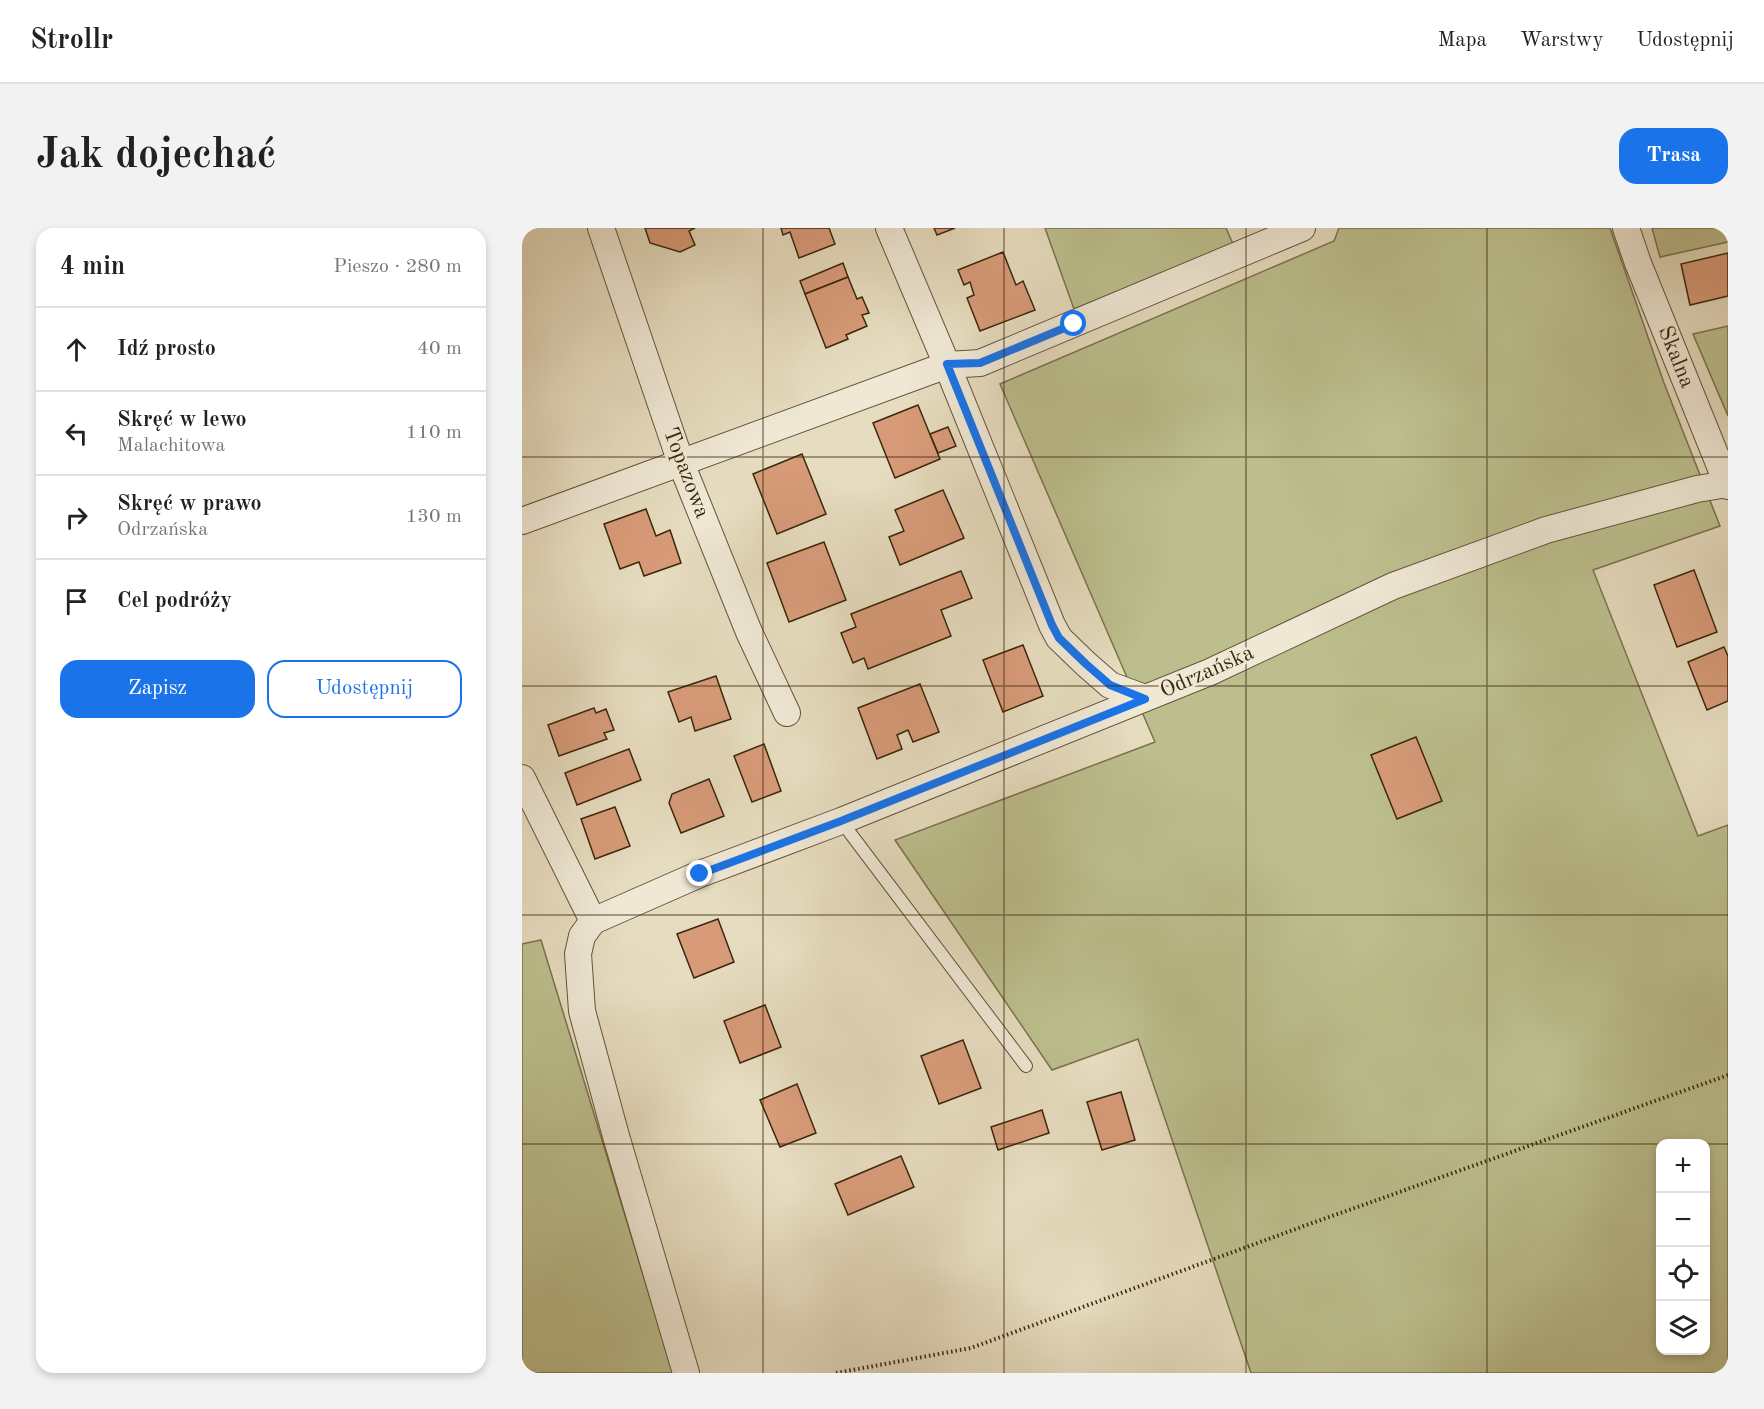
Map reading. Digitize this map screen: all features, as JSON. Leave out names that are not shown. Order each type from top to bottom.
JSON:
[{"type":"street","name":"Topazowa","points":[[601,228],[681,463],[749,632],[787,713]]},
{"type":"street","points":[[889,228],[1059,638],[1110,685],[1145,699]]},
{"type":"street","points":[[522,521],[947,364],[980,363],[1302,228]]},
{"type":"street","name":"Skalna","points":[[1626,228],[1642,274],[1728,484]]},
{"type":"street","name":"Odrzańska","points":[[593,921],[700,874],[841,821],[1210,672],[1394,586],[1546,530],[1696,489],[1728,484]]},
{"type":"street","points":[[522,778],[593,921],[582,936],[578,954],[582,1011],[616,1136],[686,1373]]},
{"type":"lane","points":[[841,821],[1026,1066]]},
{"type":"path","points":[[836,1373],[971,1348],[1728,1075]]},
{"type":"green space","points":[[1045,228],[1226,228],[1233,244],[1074,309]]},
{"type":"green space","points":[[1339,228],[1610,228],[1664,383],[1720,526],[1593,570],[1698,836],[1728,825],[1728,1373],[1251,1373],[1138,1039],[1052,1070],[895,840],[1155,742],[1000,384],[1334,241]]},
{"type":"green space","points":[[1652,228],[1728,228],[1728,242],[1660,257]]},
{"type":"green space","points":[[1728,326],[1728,416],[1693,334]]},
{"type":"green space","points":[[541,940],[673,1373],[522,1373],[522,944]]},
{"type":"building","points":[[645,228],[695,228],[689,231],[695,245],[680,252],[650,243]]},
{"type":"building","points":[[781,228],[829,228],[835,244],[799,258],[790,232],[783,235]]},
{"type":"building","points":[[934,228],[955,228],[937,235]]},
{"type":"building","points":[[1003,252],[1016,285],[1023,281],[1035,310],[980,331],[967,298],[974,295],[970,282],[964,285],[958,270]]},
{"type":"building","points":[[1728,253],[1728,296],[1690,305],[1681,264]]},
{"type":"building","points":[[843,263],[848,277],[805,294],[800,281]]},
{"type":"building","points":[[848,277],[857,299],[862,297],[869,313],[862,315],[867,326],[846,335],[848,339],[826,348],[805,294]]},
{"type":"building","points":[[918,405],[940,459],[895,478],[873,423]]},
{"type":"building","points":[[948,427],[956,446],[938,453],[930,434]]},
{"type":"building","points":[[802,454],[826,514],[777,534],[753,474]]},
{"type":"building","points":[[943,490],[964,538],[900,565],[889,537],[904,531],[895,510]]},
{"type":"building","points":[[646,509],[656,536],[670,530],[681,563],[644,576],[639,562],[620,569],[604,524]]},
{"type":"building","points":[[824,542],[846,600],[789,622],[767,563]]},
{"type":"building","points":[[1694,570],[1717,632],[1677,647],[1654,585]]},
{"type":"building","points":[[961,571],[972,598],[941,610],[951,636],[868,669],[864,658],[853,663],[841,633],[856,627],[851,614]]},
{"type":"building","points":[[1023,645],[1043,696],[1003,712],[983,660]]},
{"type":"building","points":[[1724,647],[1728,656],[1728,701],[1707,710],[1688,662]]},
{"type":"building","points":[[716,676],[731,719],[695,731],[691,717],[679,722],[668,692]]},
{"type":"building","points":[[920,684],[939,732],[913,742],[908,730],[897,735],[902,749],[877,759],[858,708]]},
{"type":"building","points":[[594,708],[596,713],[606,709],[614,730],[604,733],[607,739],[559,756],[548,725]]},
{"type":"building","points":[[1416,737],[1442,801],[1397,819],[1371,755]]},
{"type":"building","points":[[764,744],[781,791],[752,802],[734,756]]},
{"type":"building","points":[[629,749],[641,780],[577,805],[565,773]]},
{"type":"building","points":[[709,779],[724,816],[681,833],[669,803],[672,794]]},
{"type":"building","points":[[615,807],[630,846],[595,859],[581,819]]},
{"type":"building","points":[[718,919],[734,962],[694,978],[677,934]]},
{"type":"building","points":[[765,1005],[781,1047],[740,1063],[724,1021]]},
{"type":"building","points":[[963,1040],[981,1088],[939,1104],[921,1056]]},
{"type":"building","points":[[797,1084],[816,1133],[780,1147],[760,1100]]},
{"type":"building","points":[[1121,1092],[1135,1140],[1102,1150],[1087,1102]]},
{"type":"building","points":[[1042,1110],[1049,1133],[998,1150],[991,1127]]},
{"type":"building","points":[[901,1156],[914,1187],[848,1215],[835,1184]]},
{"type":"route","points":[[700,874],[841,821],[1145,699],[1110,685],[1059,638],[947,364],[980,363],[1074,324]]}]
